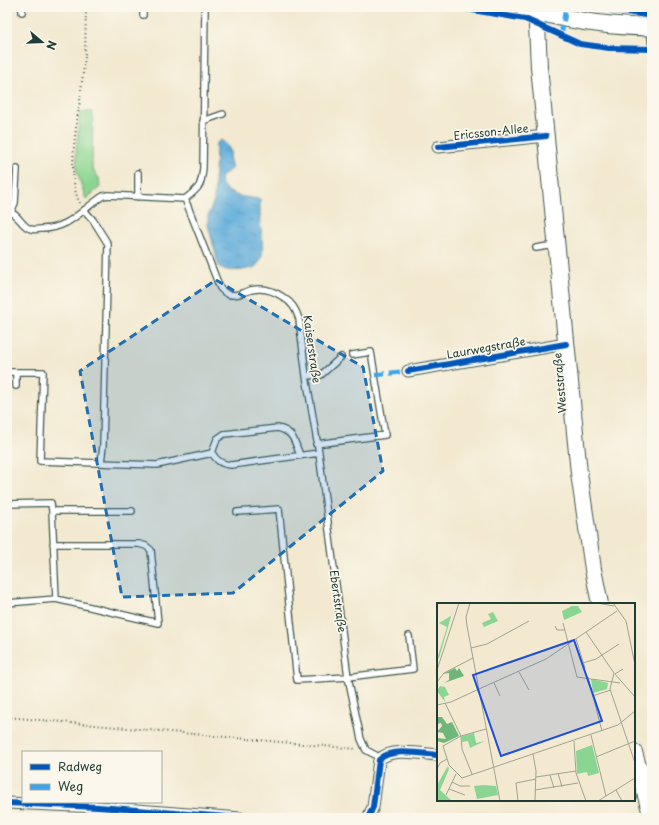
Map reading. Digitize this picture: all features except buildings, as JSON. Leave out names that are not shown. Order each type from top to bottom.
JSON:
[{"type":"main road","points":[[531,8],[564,18],[598,24],[622,27],[651,27]]},
{"type":"main road","name":"Weststraße","points":[[531,8],[539,67],[579,473],[593,569],[600,603]]},
{"type":"main road","points":[[635,755],[641,770],[652,818]]},
{"type":"street","name":"Ericsson-Allee","points":[[438,147],[546,136]]},
{"type":"street","name":"Laurwegstraße","points":[[408,371],[566,344]]},
{"type":"street","points":[[368,818],[373,807],[381,758],[384,755],[392,752],[437,755]]},
{"type":"street","points":[[7,803],[98,807],[208,817],[240,818]]},
{"type":"lane","points":[[143,7],[143,15]]},
{"type":"lane","points":[[17,169],[15,203],[9,212],[15,214],[26,227],[31,229],[48,229],[71,221],[102,196],[108,195],[186,199],[199,188],[203,168],[205,7]]},
{"type":"lane","points":[[644,7],[645,15],[651,27],[652,48]]},
{"type":"lane","points":[[203,121],[223,114]]},
{"type":"lane","points":[[138,173],[138,197]]},
{"type":"lane","name":"Kaiserstraße","points":[[186,199],[220,288],[227,294],[239,294],[252,290],[267,289],[279,294],[291,302],[296,310],[299,319],[316,444],[319,453]]},
{"type":"lane","points":[[84,210],[93,220],[108,244],[103,446],[101,463]]},
{"type":"lane","points":[[536,248],[557,245]]},
{"type":"lane","points":[[316,444],[385,436],[371,352],[352,355]]},
{"type":"lane","points":[[306,376],[321,375],[341,357]]},
{"type":"lane","points":[[7,372],[43,372],[40,461],[157,465],[212,453]]},
{"type":"lane","points":[[16,372],[16,386]]},
{"type":"lane","points":[[300,455],[292,434],[278,428],[224,434],[217,439],[212,453],[216,460],[223,464],[231,465],[319,453]]},
{"type":"lane","name":"Ebertstraße","points":[[319,453],[348,676],[361,739],[366,750]]},
{"type":"lane","points":[[7,504],[51,503],[56,599]]},
{"type":"lane","points":[[237,512],[279,509],[297,680],[413,669],[409,636]]},
{"type":"lane","points":[[52,511],[132,511]]},
{"type":"lane","points":[[7,603],[56,599],[158,623],[151,550],[146,546],[139,544],[53,544]]},
{"type":"lane","points":[[366,750],[381,758]]},
{"type":"path","points":[[81,90],[85,57],[86,7]]},
{"type":"path","points":[[81,94],[73,153],[74,185],[78,201],[84,210]]},
{"type":"path","points":[[7,717],[366,750]]},
{"type":"highlighted area","points":[[216,280],[363,367],[383,471],[233,593],[122,597],[80,371]]},
{"type":"green space","points":[[80,112],[93,112],[92,169],[99,178],[100,187],[86,199],[77,172],[76,151]]},
{"type":"water","points":[[221,140],[227,145],[231,152],[229,157],[232,168],[220,178],[225,189],[236,195],[260,199],[262,253],[261,260],[258,265],[253,268],[234,271],[219,267],[208,225],[208,216],[214,201],[216,144]]},
{"type":"marked path","points":[[561,36],[566,7]]},
{"type":"marked path","points":[[375,375],[408,371]]},
{"type":"cycle path","points":[[454,7],[525,19],[580,44],[609,48],[652,49]]},
{"type":"cycle path","points":[[595,7],[652,16]]},
{"type":"cycle path","points":[[438,147],[546,136]]},
{"type":"cycle path","points":[[408,371],[566,344]]},
{"type":"cycle path","points":[[368,818],[373,807],[379,760],[384,756],[399,752],[437,755]]},
{"type":"cycle path","points":[[7,803],[98,807],[240,818]]}]
